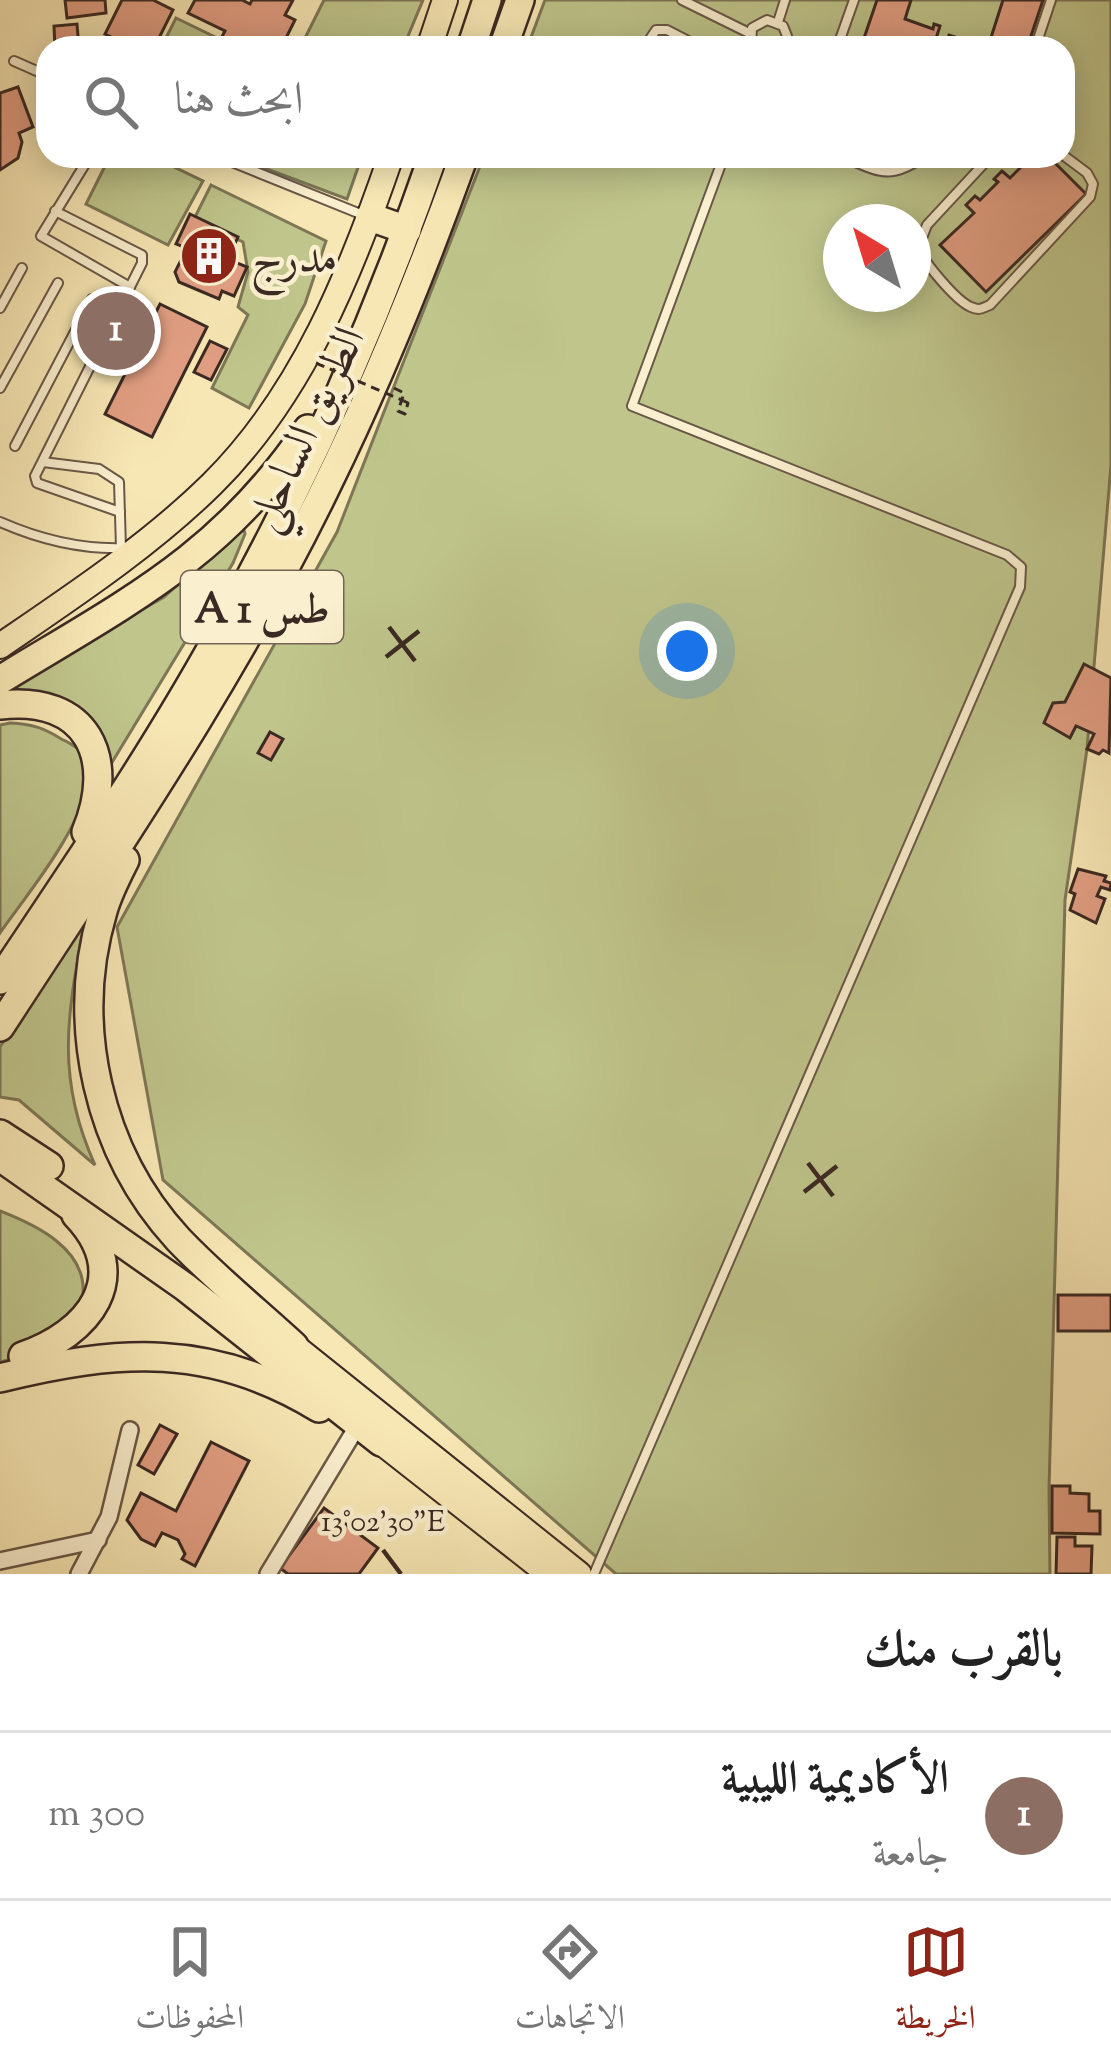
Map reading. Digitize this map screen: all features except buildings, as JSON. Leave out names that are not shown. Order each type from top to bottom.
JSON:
[{"type":"highway","points":[[475,36],[487,0]]},
{"type":"highway","points":[[507,36],[520,0]]},
{"type":"highway","name":"الطريق الساحلي","points":[[0,980],[214,644],[361,351],[429,168]]},
{"type":"highway","name":"الطريق الساحلي","points":[[0,1028],[156,788],[328,484],[385,360],[459,168]]},
{"type":"highway","points":[[370,218],[407,230]]},
{"type":"highway","points":[[0,680],[130,603],[192,559],[251,505],[361,351]]},
{"type":"highway","points":[[0,706],[38,704],[72,718],[86,733],[98,759],[100,787],[92,818],[66,882]]},
{"type":"highway","points":[[156,788],[103,909],[90,973],[88,1040],[100,1097],[120,1151],[149,1203],[179,1239],[294,1346]]},
{"type":"highway","points":[[0,1134],[294,1346]]},
{"type":"highway","points":[[0,1157],[185,1287],[368,1436]]},
{"type":"highway","points":[[0,1361],[53,1346],[90,1314],[101,1292],[98,1245],[52,1191]]},
{"type":"highway","points":[[0,1378],[109,1356],[164,1355],[253,1374],[368,1436]]},
{"type":"main road","points":[[433,36],[445,0]]},
{"type":"main road","points":[[0,646],[214,482],[266,420],[332,308],[388,168]]},
{"type":"main road","points":[[294,1346],[579,1574]]},
{"type":"main road","points":[[368,1436],[550,1574]]},
{"type":"street","points":[[79,1574],[109,1516],[130,1430]]},
{"type":"street","points":[[268,1574],[368,1436]]},
{"type":"street","points":[[0,1562],[98,1540]]},
{"type":"lane","points":[[682,0],[749,33]]},
{"type":"lane","points":[[778,22],[785,0]]},
{"type":"lane","points":[[841,36],[854,0]]},
{"type":"lane","points":[[1039,36],[1051,0]]},
{"type":"lane","points":[[749,36],[762,21],[778,22],[786,36]]},
{"type":"lane","points":[[652,36],[656,30],[667,30],[679,36]]},
{"type":"lane","points":[[14,61],[36,71]]},
{"type":"lane","points":[[981,168],[927,225],[918,248],[962,300],[981,309],[1090,197],[1093,184],[1075,164]]},
{"type":"lane","points":[[82,168],[43,230],[44,240],[130,287]]},
{"type":"lane","points":[[247,168],[370,218]]},
{"type":"lane","points":[[594,1574],[1020,587],[1021,567],[1007,555],[632,406],[720,168]]},
{"type":"lane","points":[[871,168],[888,175],[909,168]]},
{"type":"lane","points":[[55,211],[142,255],[35,476],[38,483],[120,512]]},
{"type":"lane","points":[[0,308],[22,268]]},
{"type":"lane","points":[[0,388],[5,369],[58,283]]},
{"type":"lane","points":[[14,446],[92,299]]},
{"type":"lane","points":[[0,522],[86,548],[130,547],[120,512],[119,482],[110,472],[43,462]]},
{"type":"path","points":[[316,363],[404,401],[408,403],[405,414],[398,411],[404,393]]},
{"type":"green space","points":[[324,0],[423,0],[408,36],[306,36]]},
{"type":"green space","points":[[545,0],[1111,0],[1111,465],[1087,749],[1065,900],[1050,1574],[616,1574],[163,1180],[117,927],[337,532],[479,168],[1075,168],[1075,36],[532,36]]},
{"type":"green space","points":[[176,18],[213,36],[167,36]]},
{"type":"green space","points":[[104,168],[176,168],[203,181],[168,245],[86,204]]},
{"type":"green space","points":[[264,168],[358,168],[347,199]]},
{"type":"green space","points":[[211,185],[326,241],[305,304],[249,408],[212,388],[248,315],[238,307],[248,272],[243,242],[194,219]]},
{"type":"green space","points":[[243,526],[245,534],[233,563],[108,769],[97,734],[0,691],[164,597]]},
{"type":"green space","points":[[0,725],[38,727],[69,743],[80,750],[88,768],[77,816],[0,933]]},
{"type":"green space","points":[[87,908],[68,1037],[73,1099],[95,1165],[19,1100],[0,1097],[0,1047]]},
{"type":"green space","points":[[0,1211],[43,1232],[68,1252],[77,1264],[83,1295],[73,1332],[0,1362]]},
{"type":"place","name":"مدرج","points":[[209,256]]},
{"type":"place","name":"الأكاديمية الليبية","points":[[116,331]]}]
